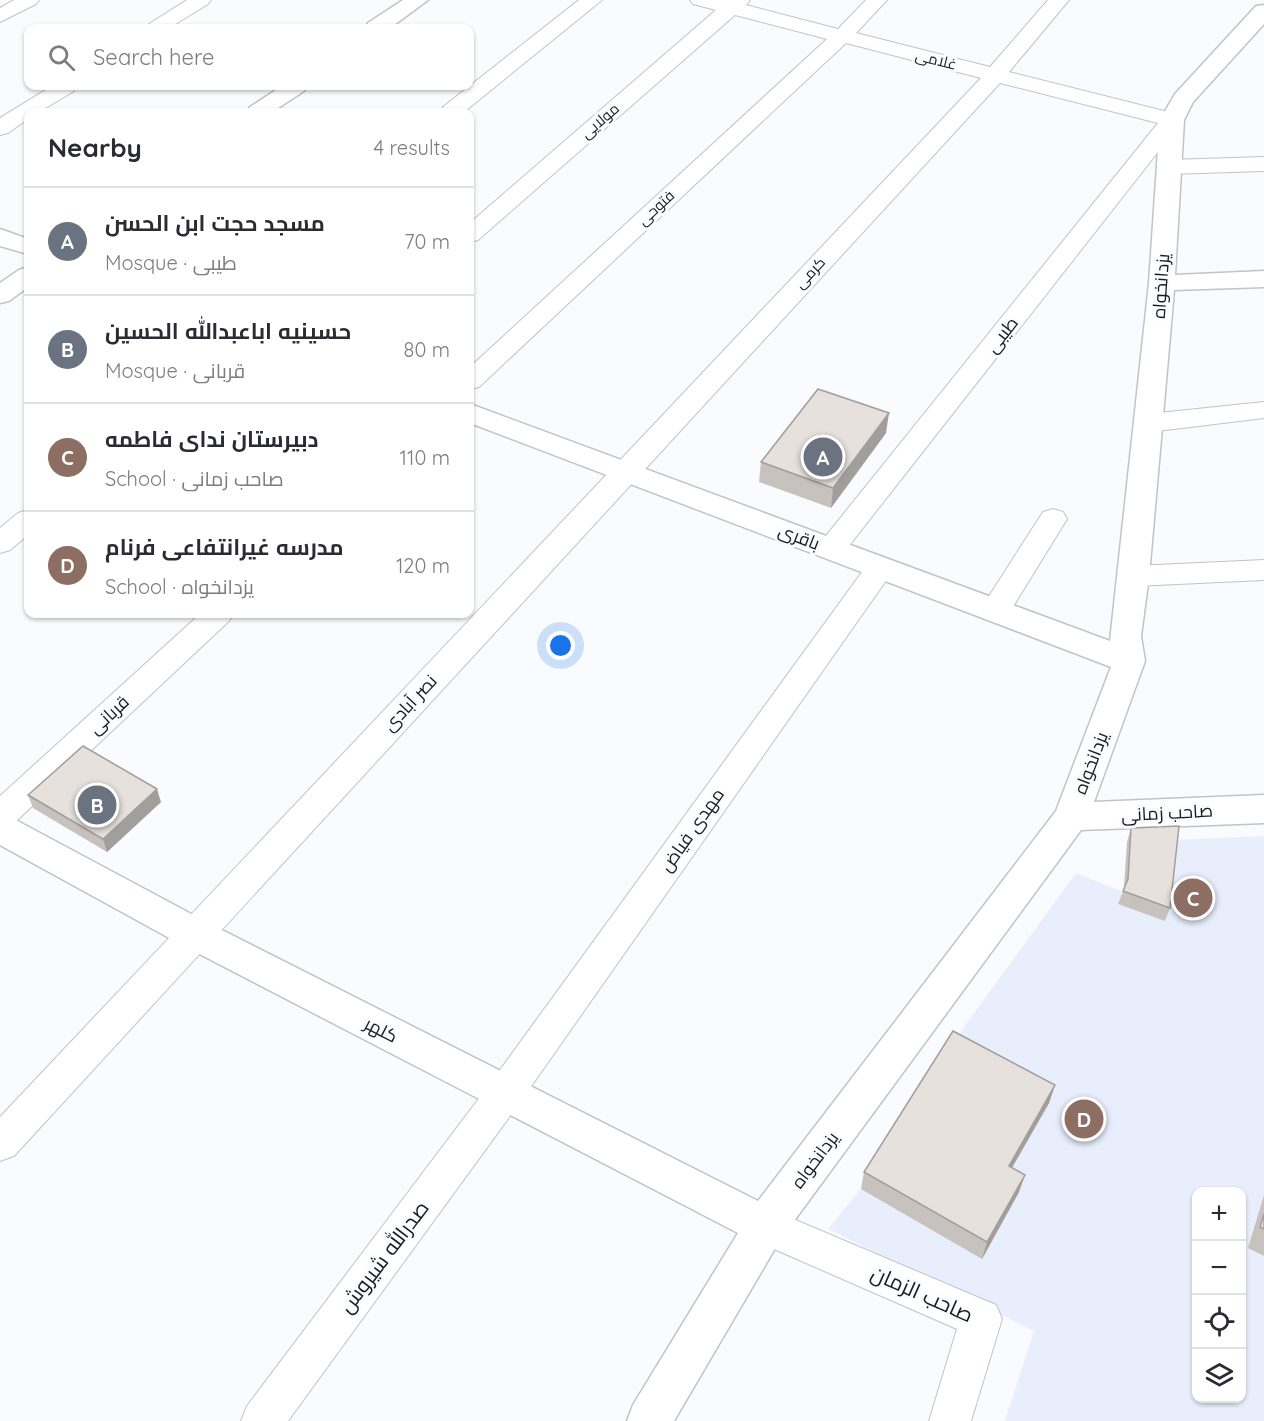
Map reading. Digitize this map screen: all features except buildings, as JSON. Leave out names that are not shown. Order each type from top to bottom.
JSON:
[{"type":"street","points":[[0,16],[29,0]]},
{"type":"street","points":[[162,24],[201,0]]},
{"type":"street","points":[[382,24],[417,0]]},
{"type":"street","points":[[456,108],[592,0]]},
{"type":"street","name":"غلامی","points":[[700,0],[735,4],[842,36],[1172,120]]},
{"type":"street","name":"فتوحی","points":[[474,377],[878,0]]},
{"type":"street","name":"کرمی","points":[[626,472],[995,75],[1059,0]]},
{"type":"street","name":"مولایی","points":[[474,232],[735,4]]},
{"type":"street","name":"یزدانخواه","points":[[649,1421],[765,1226],[1071,817],[1129,662],[1125,636],[1134,576],[1162,283],[1172,120],[1183,99],[1264,11]]},
{"type":"street","points":[[31,108],[60,90]]},
{"type":"street","points":[[264,108],[290,90]]},
{"type":"street","points":[[0,128],[24,113]]},
{"type":"street","name":"طیبی","points":[[831,549],[1172,120]]},
{"type":"street","points":[[1169,167],[1264,164]]},
{"type":"street","points":[[0,237],[24,246]]},
{"type":"street","points":[[0,295],[24,278]]},
{"type":"street","points":[[1162,283],[1264,279]]},
{"type":"street","points":[[1149,423],[1264,410]]},
{"type":"street","name":"باقری","points":[[474,415],[1129,662]]},
{"type":"street","name":"نصر آبادی","points":[[0,1144],[626,472]]},
{"type":"street","points":[[995,611],[1053,519]]},
{"type":"street","points":[[0,543],[24,523]]},
{"type":"street","name":"مهدی فیاض","points":[[505,1093],[880,568]]},
{"type":"street","points":[[1134,576],[1264,570]]},
{"type":"street","name":"قربانی","points":[[0,816],[214,618]]},
{"type":"street","name":"صاحب زمانی","points":[[1071,817],[1264,808]]},
{"type":"street","name":"کلهر","points":[[0,828],[195,934],[765,1226]]},
{"type":"street","name":"صدرالله شیروش","points":[[262,1421],[505,1093]]},
{"type":"street","name":"صاحب الزمان","points":[[765,1226],[981,1319],[950,1421]]},
{"type":"shaded area","points":[[1264,836],[1264,1421],[1005,1421],[1034,1331],[828,1229],[861,1189],[948,1049],[1076,873],[1123,892],[1127,842]]},
{"type":"place","name":"مسجد حجت ابن الحسن","points":[[823,457]]},
{"type":"place","name":"حسینیه اباعبدالله الحسین","points":[[97,805]]},
{"type":"place","name":"دبیرستان ندای فاطمه","points":[[1193,898]]},
{"type":"place","name":"مدرسه غیرانتفاعی فرنام","points":[[1084,1119]]}]
